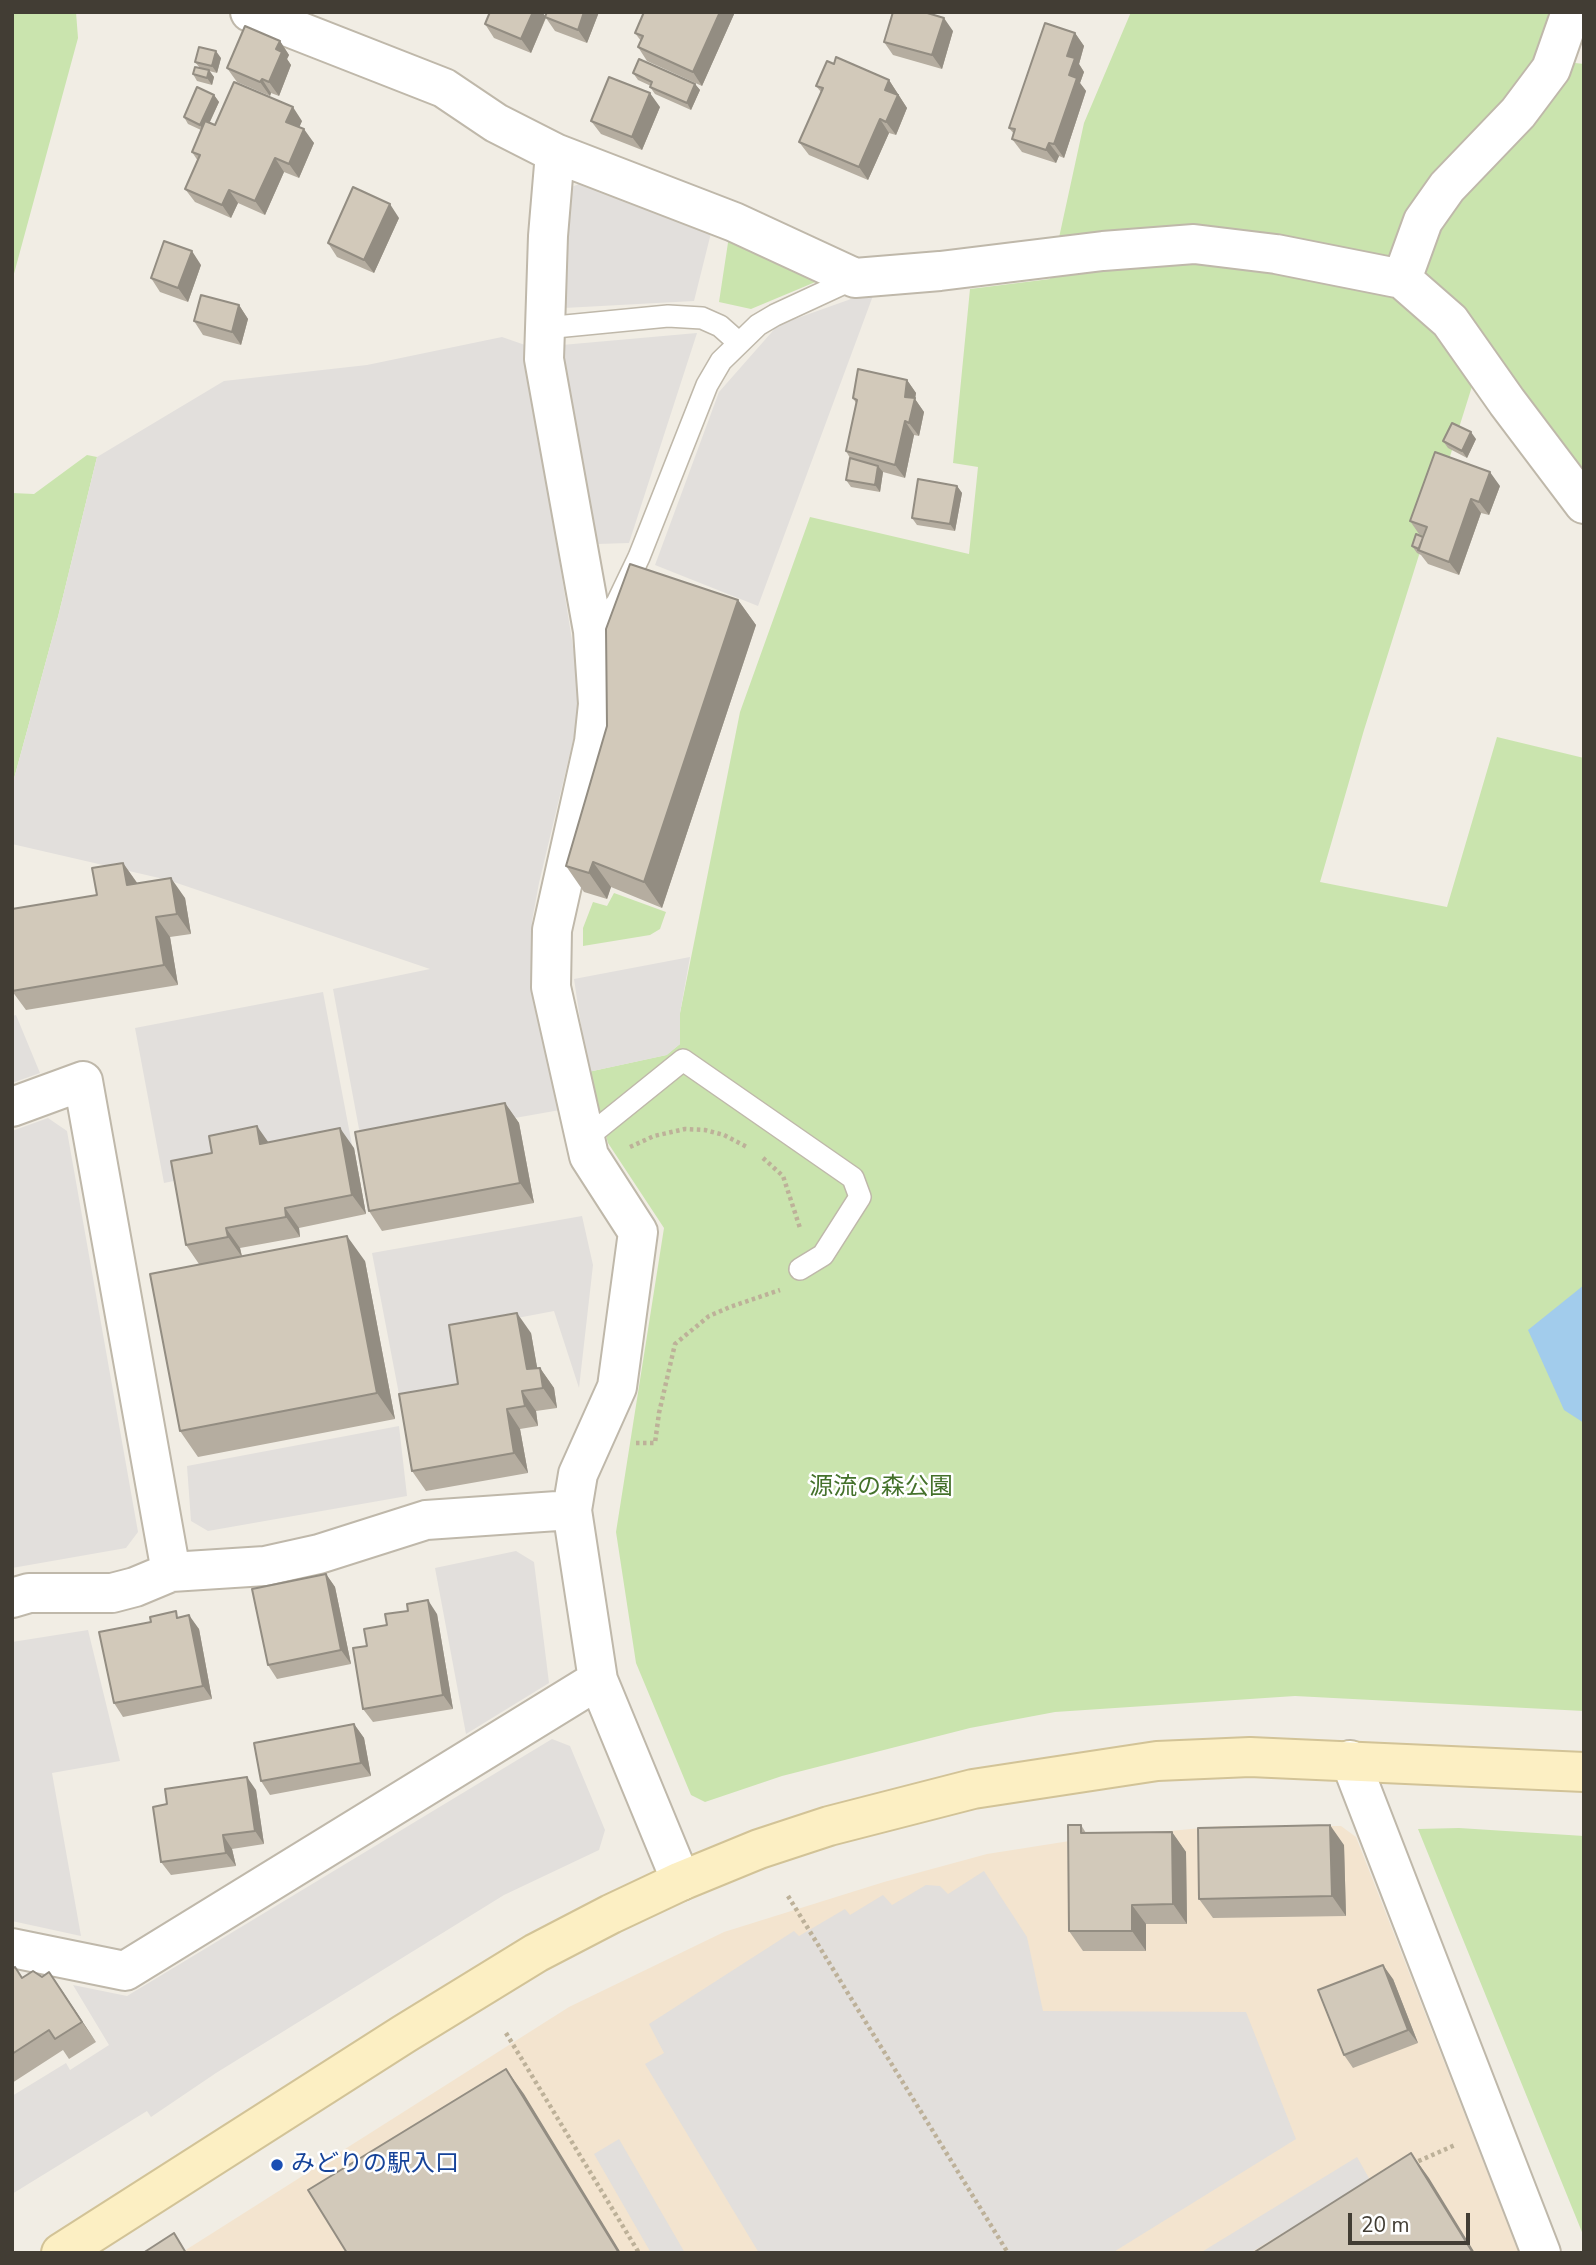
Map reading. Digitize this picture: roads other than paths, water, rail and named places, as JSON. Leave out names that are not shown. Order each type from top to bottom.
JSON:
[{"type":"street","points":[[250,12],[444,89],[496,123],[555,153],[734,222],[855,278],[940,271],[1103,251],[1194,244],[1276,254],[1402,279],[1450,321],[1507,402],[1584,503]]},
{"type":"street","points":[[1402,279],[1423,221],[1447,187],[1518,113],[1551,69],[1571,12]]},
{"type":"street","points":[[555,153],[548,236],[544,359],[593,631],[598,704],[594,742],[552,930],[551,987],[591,1153],[638,1232],[617,1387],[578,1474],[572,1510],[598,1680],[681,1881]]},
{"type":"street","points":[[12,1107],[83,1081],[171,1572]]},
{"type":"street","points":[[12,1598],[29,1593],[113,1593],[171,1572],[265,1566],[319,1553],[426,1520],[572,1510]]},
{"type":"street","points":[[12,1948],[125,1970],[598,1680]]},
{"type":"street","points":[[61,2253],[525,1960],[611,1914],[681,1881],[759,1849],[830,1826],[973,1789],[1157,1761],[1250,1757],[1584,1772]]},
{"type":"street","points":[[1350,1760],[1541,2253]]},
{"type":"lane","points":[[593,631],[617,603],[639,557],[707,385],[721,361],[758,325],[855,278]]},
{"type":"lane","points":[[545,328],[668,316],[702,318],[720,326],[738,342]]},
{"type":"lane","points":[[591,1153],[683,1060],[853,1178],[860,1197],[823,1255],[800,1269]]},
{"type":"water","points":[[1584,1285],[1584,1423],[1564,1410],[1528,1330]]},
{"type":"place","name":"みどりの駅入口","points":[[277,2165]]},
{"type":"park label","name":"源流の森公園","points":[[881,1488]]}]
